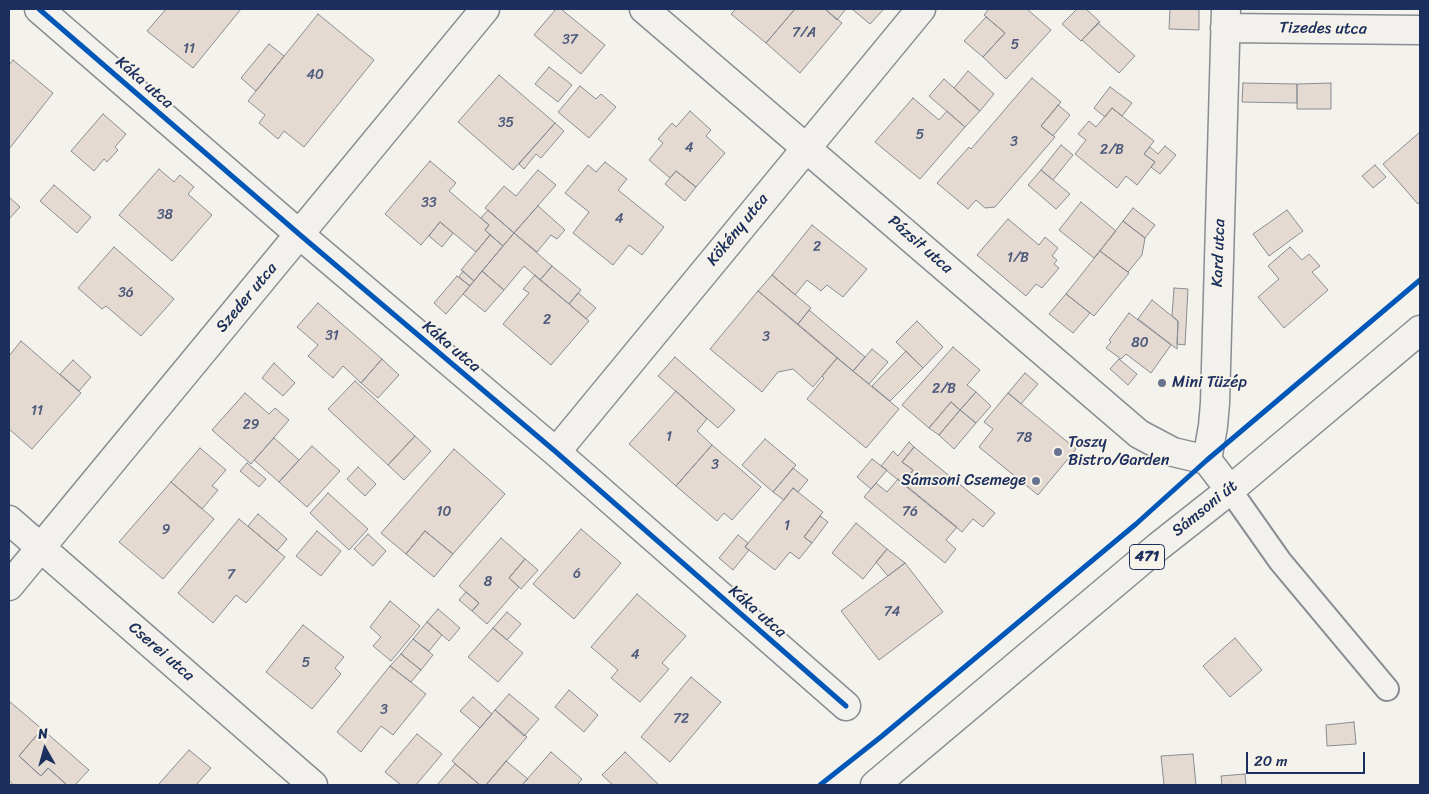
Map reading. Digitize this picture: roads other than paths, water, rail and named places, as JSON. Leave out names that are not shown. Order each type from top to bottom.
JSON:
[{"type":"street","name":"Káka utca","points":[[38,9],[556,452],[846,706]]},
{"type":"street","name":"Szeder utca","points":[[9,586],[485,9]]},
{"type":"street","name":"Pázsit utca","points":[[644,9],[1140,434],[1173,452],[1207,460]]},
{"type":"street","name":"Kökény utca","points":[[556,452],[921,9]]},
{"type":"street","name":"Tizedes utca","points":[[1226,19],[1420,30]]},
{"type":"street","name":"Kard utca","points":[[1207,460],[1215,403],[1226,19]]},
{"type":"street","name":"Sámsoni út","points":[[875,785],[1420,330]]},
{"type":"street","points":[[1207,460],[1230,490]]},
{"type":"street","name":"Cserei utca","points":[[9,520],[313,785]]},
{"type":"lane","points":[[1230,490],[1280,561],[1387,689]]},
{"type":"place","name":"Mini Tüzép","points":[[1162,383]]},
{"type":"place","name":"Toszy Bistro/Garden","points":[[1058,452]]},
{"type":"place","name":"Sámsoni Csemege","points":[[1036,481]]}]
